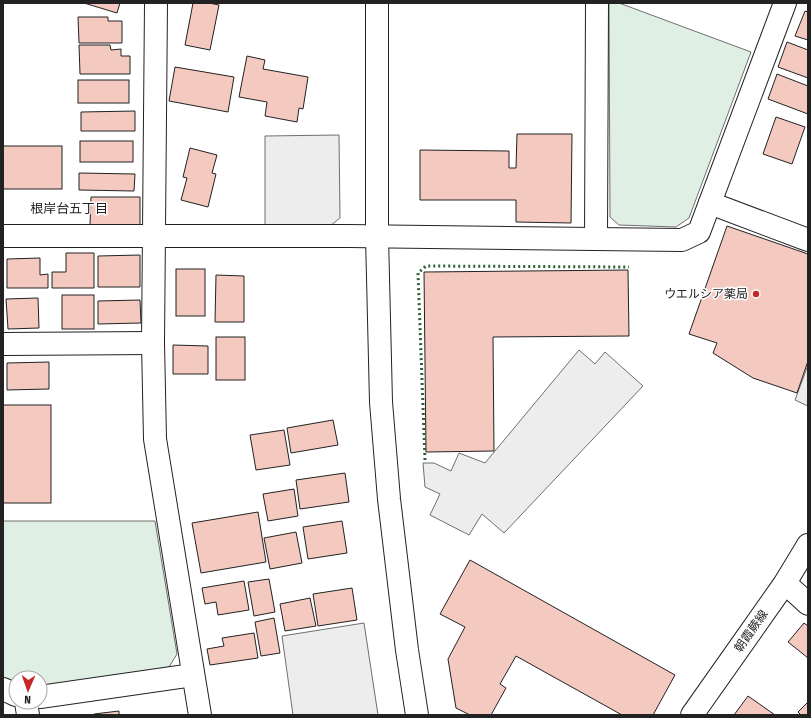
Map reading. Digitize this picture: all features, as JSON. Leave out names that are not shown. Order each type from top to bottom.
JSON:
[{"type":"street","points":[[156,3],[153,343],[155,439],[200,715]]},
{"type":"street","points":[[377,3],[377,236],[381,402],[387,476],[407,650],[417,715]]},
{"type":"street","points":[[596,238],[597,3]]},
{"type":"street","points":[[3,236],[377,236],[682,240],[700,232],[785,3]]},
{"type":"street","points":[[710,203],[808,240]]},
{"type":"street","points":[[3,344],[153,343]]},
{"type":"street","name":"朝霞蕨線","points":[[692,715],[785,584],[808,545]]},
{"type":"street","points":[[785,584],[808,604]]},
{"type":"street","points":[[48,696],[193,675]]},
{"type":"green space","points":[[609,3],[619,3],[751,52],[689,218],[676,227],[619,225],[610,217]]},
{"type":"green space","points":[[3,521],[155,521],[177,654],[169,667],[48,687],[48,670],[8,670],[8,685],[3,683]]},
{"type":"shaded area","points":[[339,135],[340,218],[330,226],[265,226],[265,136]]},
{"type":"shaded area","points":[[579,350],[595,364],[605,352],[643,386],[504,533],[482,514],[469,535],[430,515],[440,494],[425,487],[423,463],[434,463],[451,471],[459,453],[485,463]]},
{"type":"shaded area","points":[[808,365],[808,406],[795,400]]},
{"type":"shaded area","points":[[364,623],[378,715],[293,715],[282,636]]},
{"type":"building","points":[[84,3],[120,3],[117,13]]},
{"type":"building","points":[[193,3],[209,3],[219,5],[210,50],[185,45]]},
{"type":"building","points":[[805,11],[808,12],[808,40],[795,36]]},
{"type":"building","points":[[78,17],[108,17],[108,21],[122,21],[122,43],[79,43]]},
{"type":"building","points":[[787,42],[808,50],[808,78],[778,67]]},
{"type":"building","points":[[79,45],[110,45],[111,50],[121,49],[121,56],[130,56],[130,74],[80,74]]},
{"type":"building","points":[[247,56],[265,60],[263,69],[308,77],[303,109],[299,108],[297,122],[265,116],[267,102],[239,97]]},
{"type":"building","points":[[175,67],[234,77],[228,112],[169,101]]},
{"type":"building","points":[[777,74],[808,86],[808,114],[768,99]]},
{"type":"building","points":[[78,80],[129,80],[129,103],[78,103]]},
{"type":"building","points":[[135,111],[135,131],[81,131],[81,112]]},
{"type":"building","points":[[776,117],[805,127],[792,164],[763,154]]},
{"type":"building","points":[[517,134],[572,134],[571,223],[516,222],[516,200],[420,200],[420,150],[509,151],[509,168],[516,168]]},
{"type":"building","points":[[80,141],[133,141],[133,162],[80,162]]},
{"type":"building","points":[[3,146],[62,146],[62,189],[3,189]]},
{"type":"building","points":[[190,148],[217,155],[212,173],[216,174],[208,207],[181,200],[187,178],[183,177]]},
{"type":"building","points":[[79,173],[135,174],[134,191],[79,190]]},
{"type":"building","points":[[91,197],[140,197],[140,225],[90,225]]},
{"type":"building","name":"ウエルシア薬局","points":[[727,226],[808,254],[808,361],[797,393],[753,378],[713,353],[717,343],[689,334]]},
{"type":"building","points":[[66,253],[94,253],[94,288],[52,288],[52,272],[66,272]]},
{"type":"building","points":[[140,255],[140,287],[98,287],[98,256]]},
{"type":"building","points":[[40,258],[40,275],[48,274],[48,288],[7,288],[7,259]]},
{"type":"building","points":[[176,269],[205,269],[205,316],[176,316]]},
{"type":"building","points":[[628,270],[629,336],[493,337],[494,451],[426,452],[424,272]]},
{"type":"building","points":[[216,275],[244,276],[244,322],[215,322]]},
{"type":"building","points":[[62,295],[94,295],[94,329],[62,329]]},
{"type":"building","points":[[38,298],[39,328],[8,329],[6,299]]},
{"type":"building","points":[[140,300],[141,323],[98,324],[98,301]]},
{"type":"building","points":[[216,337],[245,337],[245,380],[216,380]]},
{"type":"building","points":[[173,345],[208,346],[208,374],[173,374]]},
{"type":"building","points":[[49,362],[49,389],[7,390],[7,363]]},
{"type":"building","points":[[3,405],[51,405],[51,503],[3,503]]},
{"type":"building","points":[[333,420],[338,445],[291,453],[287,428]]},
{"type":"building","points":[[284,430],[290,465],[256,470],[250,435]]},
{"type":"building","points":[[345,473],[349,502],[300,509],[296,480]]},
{"type":"building","points":[[294,489],[298,516],[268,521],[263,494]]},
{"type":"building","points":[[258,512],[266,562],[201,573],[192,523]]},
{"type":"building","points":[[342,521],[347,553],[308,559],[303,527]]},
{"type":"building","points":[[296,532],[302,563],[270,569],[264,538]]},
{"type":"building","points":[[470,560],[675,675],[653,715],[622,715],[516,656],[500,684],[506,688],[491,715],[470,715],[456,708],[448,659],[465,627],[440,614]]},
{"type":"building","points":[[269,579],[275,612],[254,616],[248,582]]},
{"type":"building","points":[[244,581],[249,610],[218,615],[216,602],[205,604],[202,588]]},
{"type":"building","points":[[352,588],[357,620],[318,626],[313,594]]},
{"type":"building","points":[[310,598],[316,626],[285,631],[280,604]]},
{"type":"building","points":[[274,618],[280,653],[261,656],[255,622]]},
{"type":"building","points":[[804,623],[808,626],[808,658],[788,642]]},
{"type":"building","points":[[254,633],[258,658],[210,665],[207,649],[224,646],[222,638]]},
{"type":"building","points":[[748,696],[775,715],[734,715]]},
{"type":"building","points":[[808,702],[808,715],[801,715],[798,712]]},
{"type":"building","points":[[119,711],[119,715],[94,715],[94,714]]},
{"type":"hedge","points":[[425,460],[418,273],[426,266],[629,267]]},
{"type":"place","name":"ウエルシア薬局","points":[[756,294]]},
{"type":"district","name":"根岸台五丁目","points":[[69,208]]}]
